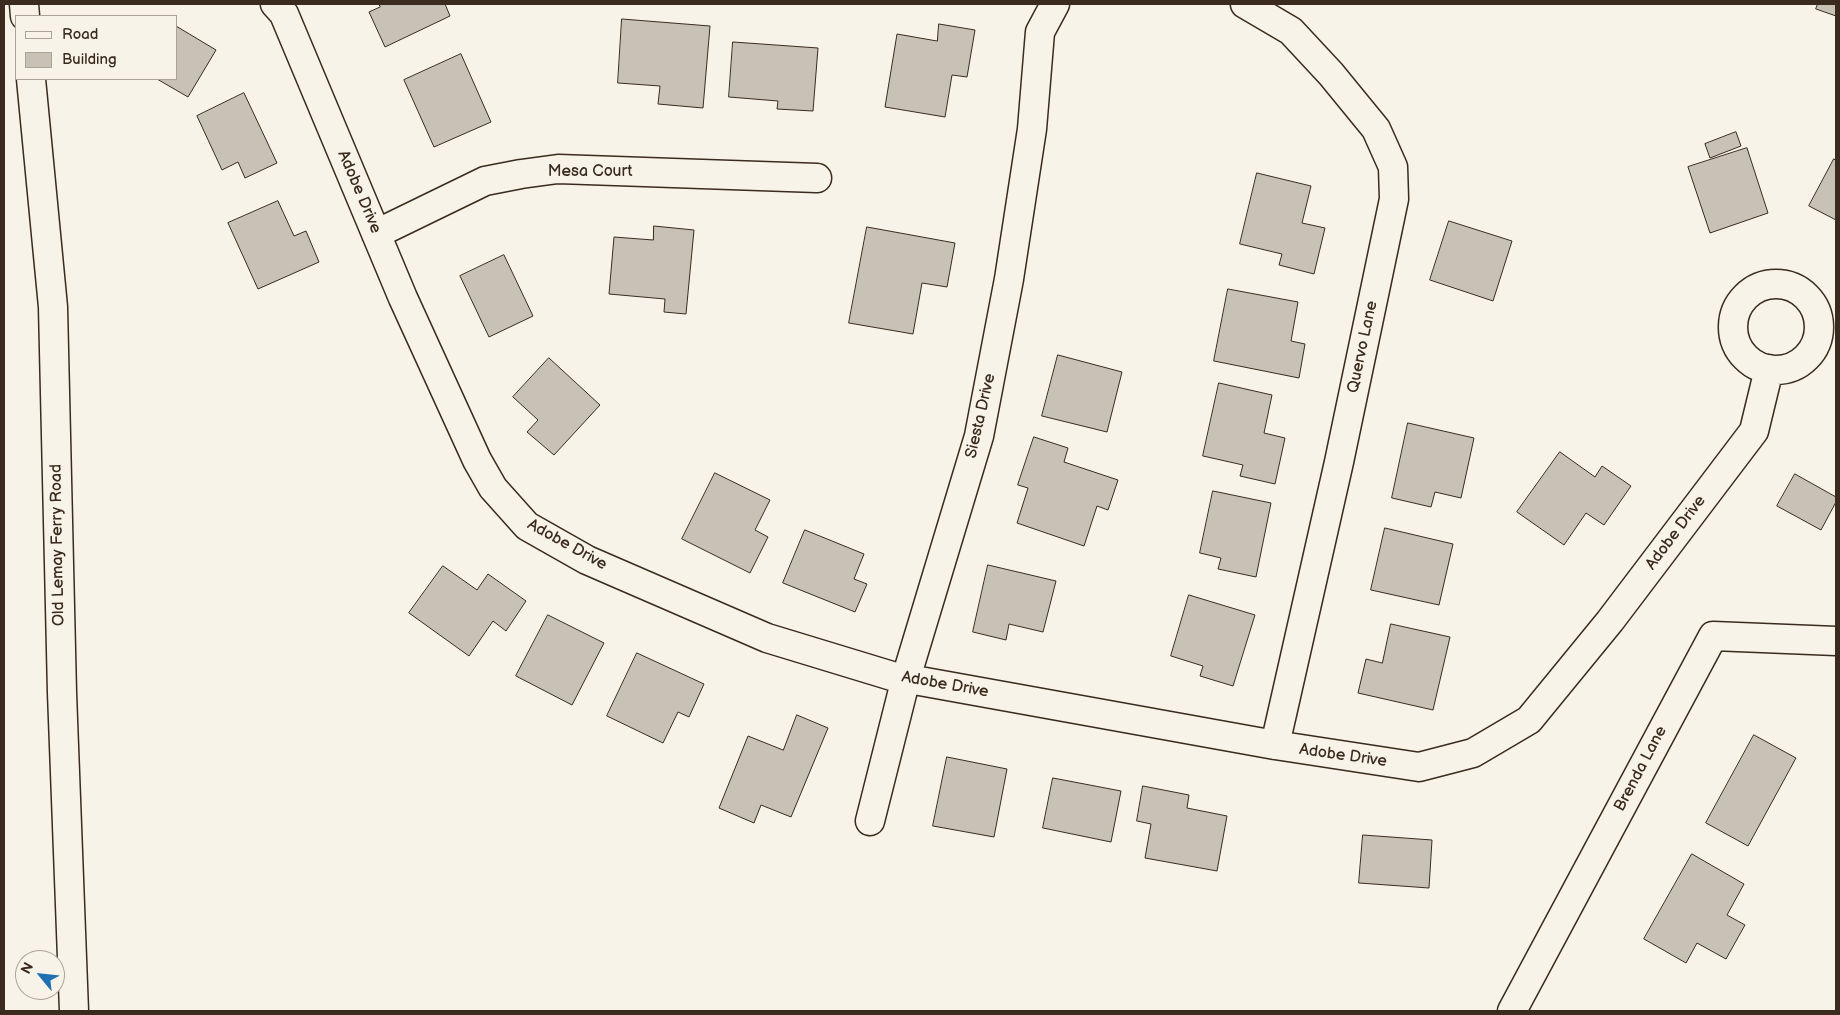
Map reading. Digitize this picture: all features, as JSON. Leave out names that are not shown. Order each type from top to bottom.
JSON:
[{"type":"street","name":"Adobe Drive","points":[[276,4],[284,14],[403,298],[477,460],[493,488],[527,526],[587,560],[767,638],[906,678],[1275,745],[1419,767],[1473,753],[1529,720],[1610,621],[1754,431],[1769,370]]},
{"type":"street","name":"Siesta Drive","points":[[870,821],[906,678],[979,436],[1009,279],[1032,129],[1040,32],[1055,4]]},
{"type":"street","name":"Quervo Lane","points":[[1245,4],[1291,32],[1331,74],[1376,129],[1392,167],[1394,199],[1341,452],[1275,745]]},
{"type":"street","name":"Old Lemay Ferry Road","points":[[31,80],[53,307],[62,693],[74,1011]]},
{"type":"street","name":"Mesa Court","points":[[376,234],[485,181],[558,169],[817,178]]},
{"type":"street","name":"Brenda Lane","points":[[1512,1011],[1713,636],[1836,641]]},
{"type":"building","points":[[379,4],[445,4],[450,16],[385,47],[369,12],[380,7]]},
{"type":"building","points":[[1818,4],[1836,4],[1836,16],[1816,9]]},
{"type":"building","points":[[622,19],[710,26],[703,108],[658,104],[660,86],[618,83]]},
{"type":"building","points":[[939,24],[975,30],[967,77],[952,75],[945,117],[885,107],[897,34],[937,41]]},
{"type":"building","points":[[178,27],[216,50],[188,97],[159,80],[178,80]]},
{"type":"building","points":[[733,42],[818,48],[813,111],[777,109],[778,101],[729,97]]},
{"type":"building","points":[[461,54],[491,122],[434,147],[404,80]]},
{"type":"building","points":[[244,93],[277,163],[245,178],[238,162],[222,170],[197,116]]},
{"type":"building","points":[[1736,132],[1741,146],[1710,158],[1705,144]]},
{"type":"building","points":[[1747,148],[1768,213],[1710,233],[1688,167]]},
{"type":"building","points":[[1834,159],[1836,161],[1836,220],[1809,206]]},
{"type":"building","points":[[1257,173],[1311,186],[1302,223],[1325,228],[1314,274],[1279,265],[1282,254],[1240,244]]},
{"type":"building","points":[[278,201],[294,236],[306,231],[319,262],[258,289],[228,223]]},
{"type":"building","points":[[1449,221],[1512,241],[1493,301],[1430,280]]},
{"type":"building","points":[[654,226],[694,230],[686,314],[664,312],[665,299],[609,294],[614,237],[653,240]]},
{"type":"building","points":[[867,227],[955,243],[947,287],[922,283],[913,334],[849,323]]},
{"type":"building","points":[[504,255],[533,316],[489,337],[460,276]]},
{"type":"building","points":[[1228,289],[1298,302],[1291,341],[1305,344],[1299,378],[1214,361]]},
{"type":"building","points":[[1058,355],[1122,372],[1107,432],[1042,416]]},
{"type":"building","points":[[549,358],[600,405],[554,455],[527,432],[538,420],[513,397]]},
{"type":"building","points":[[1219,383],[1272,395],[1264,433],[1285,438],[1275,484],[1240,476],[1243,465],[1203,456]]},
{"type":"building","points":[[1408,423],[1474,438],[1461,498],[1435,492],[1431,507],[1392,498]]},
{"type":"building","points":[[1034,437],[1068,448],[1064,462],[1118,480],[1108,510],[1097,506],[1084,546],[1017,523],[1028,488],[1018,485]]},
{"type":"building","points":[[1560,452],[1595,477],[1602,466],[1631,486],[1604,525],[1586,513],[1564,545],[1517,512]]},
{"type":"building","points":[[715,473],[770,500],[755,530],[768,537],[750,573],[682,539]]},
{"type":"building","points":[[1795,474],[1836,497],[1836,502],[1821,530],[1777,506]]},
{"type":"building","points":[[1213,491],[1271,503],[1256,577],[1218,569],[1221,558],[1200,553]]},
{"type":"building","points":[[1385,528],[1453,544],[1439,605],[1371,590]]},
{"type":"building","points":[[805,530],[864,554],[854,579],[867,584],[855,612],[783,583]]},
{"type":"building","points":[[988,565],[1056,581],[1043,632],[1009,624],[1006,640],[973,632]]},
{"type":"building","points":[[443,566],[477,590],[488,574],[526,601],[506,631],[493,621],[469,656],[409,613]]},
{"type":"building","points":[[1189,595],[1255,615],[1233,686],[1200,676],[1203,666],[1171,656]]},
{"type":"building","points":[[548,615],[604,643],[572,705],[516,676]]},
{"type":"building","points":[[1391,624],[1450,637],[1433,710],[1358,693],[1366,659],[1382,663]]},
{"type":"building","points":[[637,653],[704,684],[689,717],[678,712],[663,743],[607,716]]},
{"type":"building","points":[[797,715],[828,728],[791,817],[761,805],[754,823],[719,808],[748,736],[783,750]]},
{"type":"building","points":[[1754,735],[1796,758],[1748,846],[1706,823]]},
{"type":"building","points":[[947,757],[1007,769],[994,837],[933,826]]},
{"type":"building","points":[[1053,778],[1121,791],[1111,842],[1043,828]]},
{"type":"building","points":[[1143,786],[1189,795],[1187,808],[1227,816],[1217,871],[1145,858],[1151,824],[1137,821]]},
{"type":"building","points":[[1363,835],[1432,840],[1429,888],[1359,883]]},
{"type":"building","points":[[1692,854],[1744,884],[1727,915],[1745,925],[1726,959],[1697,943],[1686,963],[1644,939]]}]
